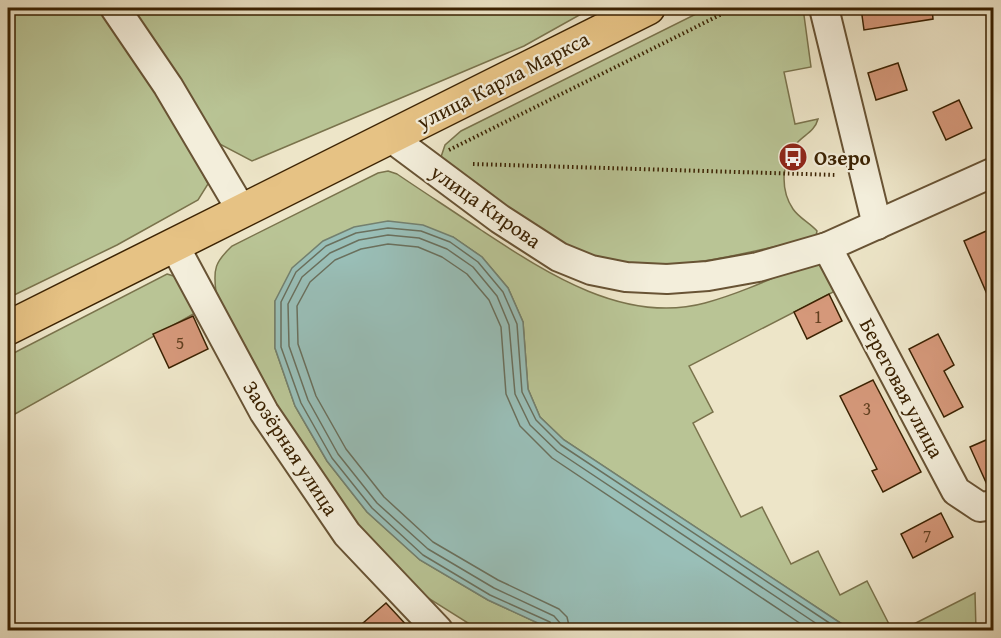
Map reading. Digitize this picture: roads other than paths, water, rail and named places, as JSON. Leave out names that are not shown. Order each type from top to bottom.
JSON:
[{"type":"main road","name":"улица Карла Маркса","points":[[390,137],[648,8]]},
{"type":"main road","points":[[8,328],[390,137]]},
{"type":"street","points":[[115,8],[168,86],[242,211]]},
{"type":"street","points":[[824,8],[877,225]]},
{"type":"street","name":"улица Кирова","points":[[390,137],[500,219],[559,257],[591,270],[667,279],[708,276],[758,267],[827,247],[993,172]]},
{"type":"street","name":"Заозёрная улица","points":[[174,244],[264,412],[347,534],[435,630]]},
{"type":"street","name":"Береговая улица","points":[[827,247],[956,491],[980,507],[993,505]]},
{"type":"water","points":[[388,221],[423,225],[453,237],[482,257],[508,288],[523,322],[528,389],[540,417],[564,440],[851,630],[553,630],[488,600],[420,560],[367,512],[327,461],[295,406],[275,348],[275,301],[292,268],[323,241],[354,227]]},
{"type":"place","name":"Озеро","points":[[793,157]]}]
